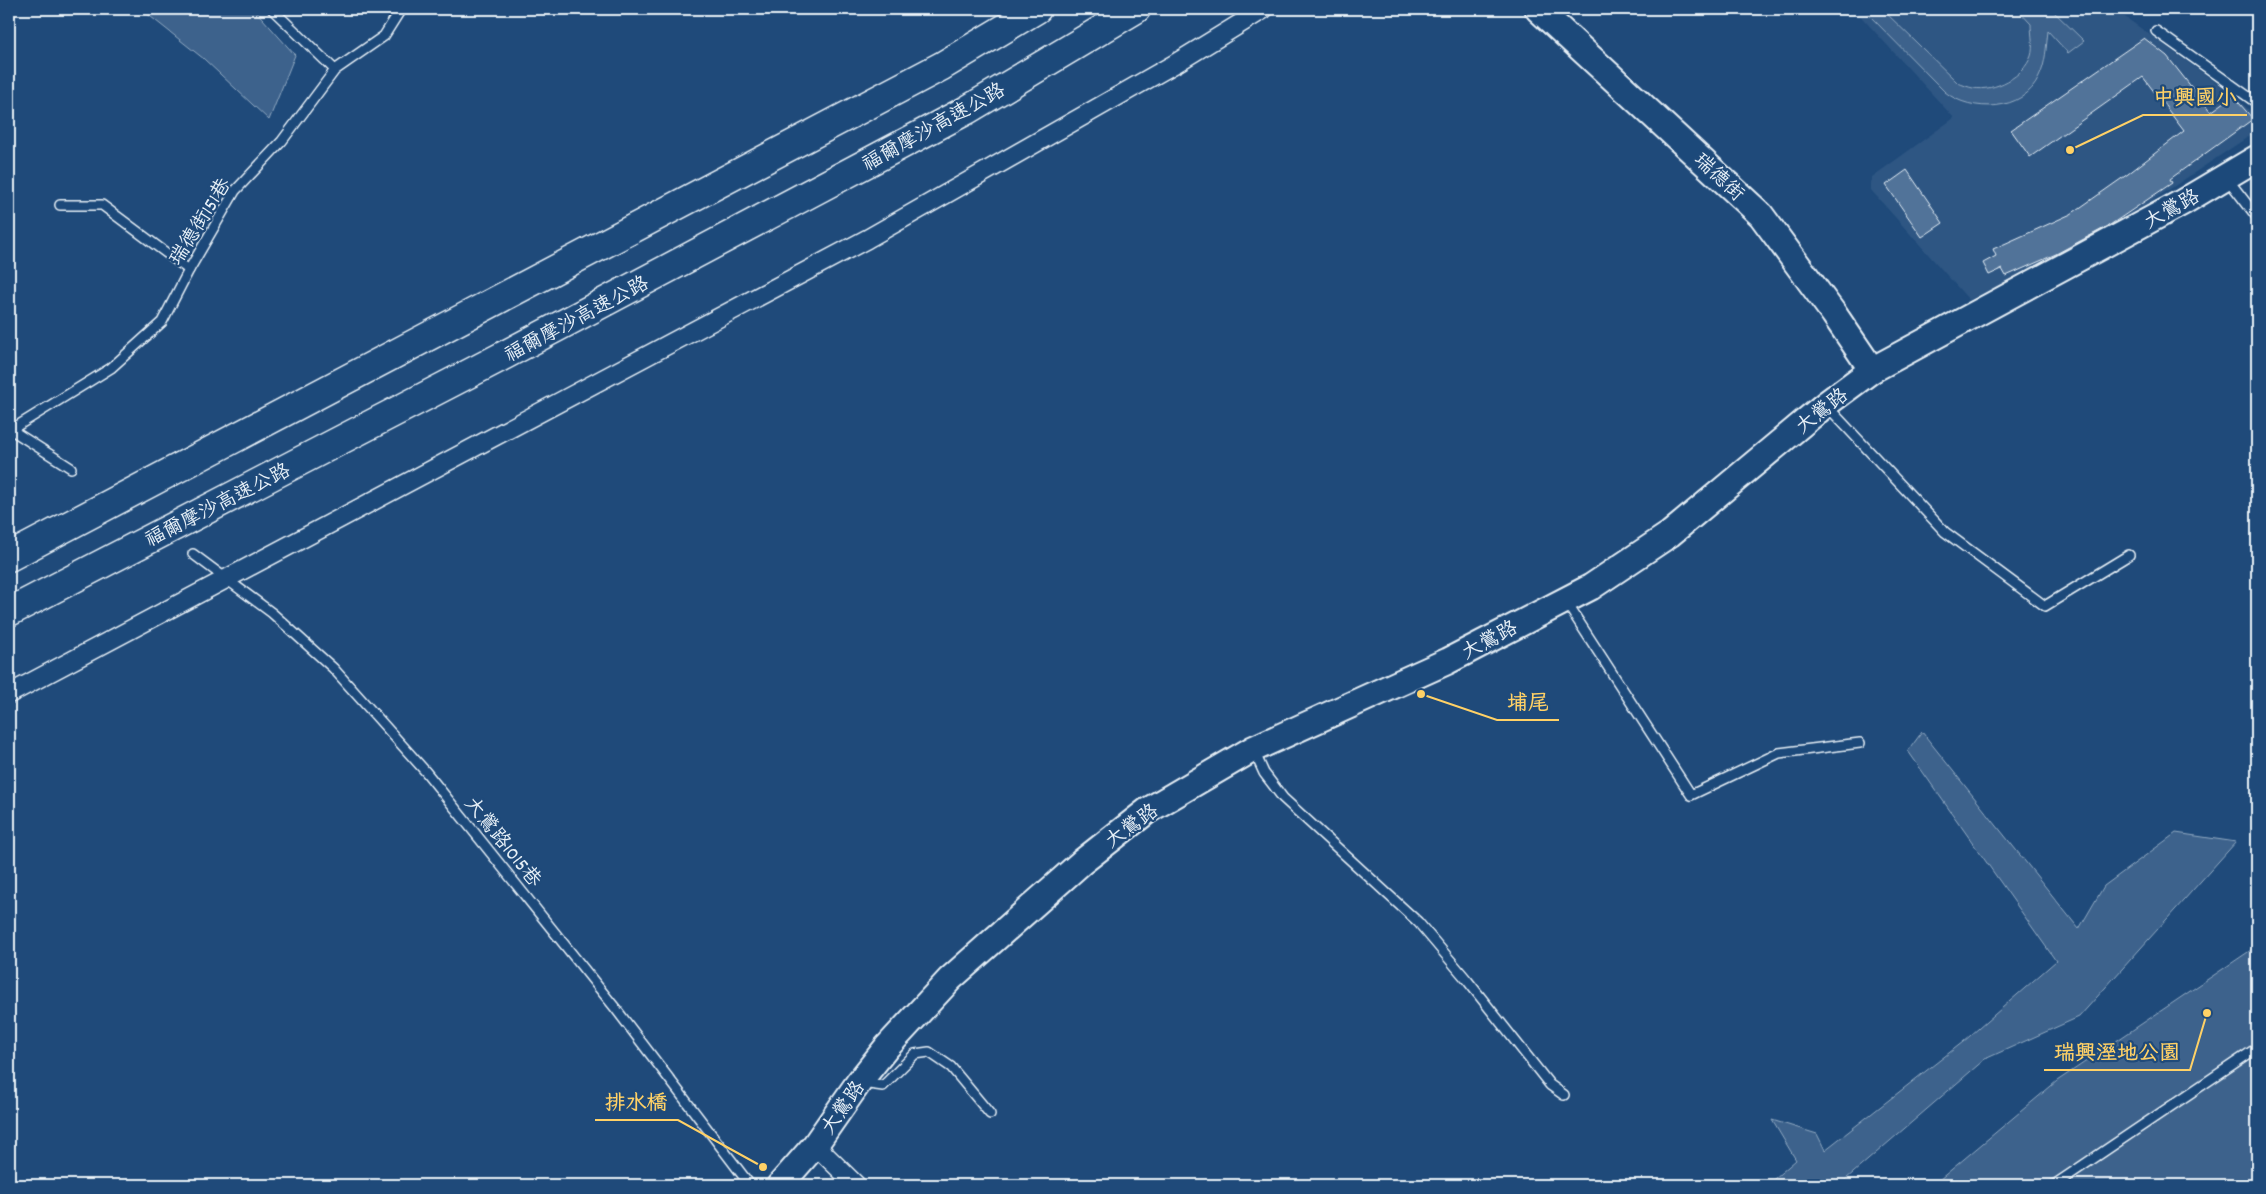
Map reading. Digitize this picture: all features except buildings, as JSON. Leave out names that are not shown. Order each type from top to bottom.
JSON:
[{"type":"highway","points":[[9,557],[942,66],[1037,9]]},
{"type":"highway","name":"福爾摩沙高速公路","points":[[9,612],[508,354],[950,119],[1136,9]]},
{"type":"street","points":[[9,694],[867,239],[1176,63],[1264,9]]},
{"type":"street","name":"瑞德街","points":[[1538,9],[1761,215],[1834,314],[1872,370]]},
{"type":"street","name":"大鶯路","points":[[780,1185],[815,1146],[859,1082],[899,1033],[950,979],[1082,862],[1147,811],[1253,749],[1448,661],[1591,587],[1670,534],[1826,404],[1872,370],[2226,177],[2257,158]]},
{"type":"street","points":[[815,1146],[856,1185]]},
{"type":"lane","points":[[272,9],[335,70]]},
{"type":"lane","name":"瑞德街151巷","points":[[10,430],[111,368],[162,322],[189,270],[235,191],[282,141],[335,70],[384,36],[400,9]]},
{"type":"lane","points":[[2156,31],[2257,102]]},
{"type":"lane","points":[[2226,177],[2257,217]]},
{"type":"lane","points":[[60,206],[102,206],[189,270]]},
{"type":"lane","points":[[1826,404],[1944,532],[2045,606],[2129,555]]},
{"type":"lane","points":[[10,430],[71,468]]},
{"type":"lane","name":"大鶯路1015巷","points":[[193,554],[272,613],[333,668],[426,772],[616,1009],[750,1185]]},
{"type":"lane","points":[[1564,600],[1691,796],[1779,753],[1860,743]]},
{"type":"lane","points":[[1253,749],[1264,773],[1284,798],[1418,922],[1467,980],[1550,1085],[1564,1095]]},
{"type":"lane","points":[[2054,1185],[2257,1048]]},
{"type":"lane","points":[[859,1082],[883,1086],[915,1054],[929,1052],[951,1067],[990,1114]]},
{"type":"shaded area","points":[[141,9],[254,9],[295,55],[269,120],[204,59]]},
{"type":"shaded area","points":[[1854,9],[2114,9],[2229,92],[2257,117],[2257,131],[2092,241],[1969,300],[1870,189],[1872,177],[1954,118]]},
{"type":"shaded area","points":[[1863,9],[1882,9],[1958,83],[1973,88],[1990,88],[2008,81],[2022,70],[2031,56],[2031,24],[2017,9],[2051,9],[2084,41],[2068,53],[2048,31],[2043,66],[2032,89],[2010,103],[1982,106],[1956,99],[1945,92]]},
{"type":"shaded area","points":[[1922,732],[2079,929],[2104,886],[2176,833],[2236,842],[2079,1017],[1985,1059],[1839,1185],[1767,1185],[1796,1160],[1772,1120],[1817,1134],[1825,1150],[1963,1042],[2056,961],[1908,751]]},
{"type":"shaded area","points":[[2257,946],[2257,1185],[1933,1185],[2057,1081]]},
{"type":"place","name":"中興國小","points":[[2070,150]]},
{"type":"place","name":"埔尾","points":[[1421,694]]},
{"type":"place","name":"瑞興溼地公園","points":[[2207,1013]]},
{"type":"place","name":"排水橋","points":[[763,1167]]}]
